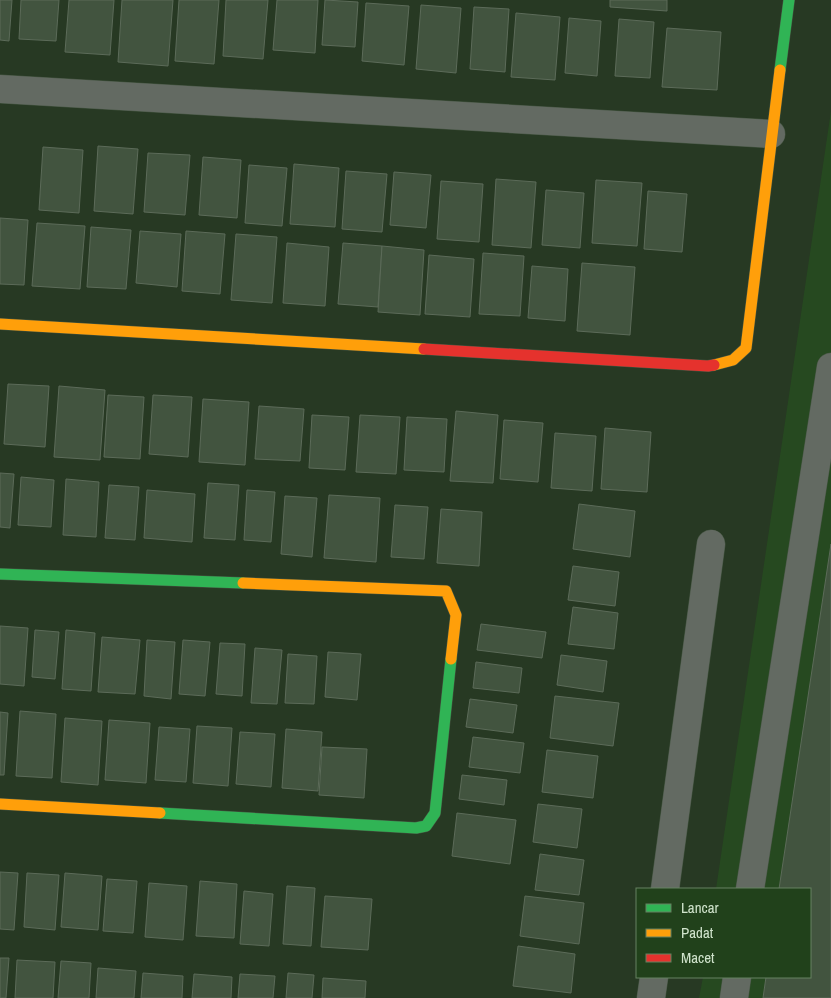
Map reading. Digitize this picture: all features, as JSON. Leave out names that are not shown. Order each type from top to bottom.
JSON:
[{"type":"street","points":[[0,324],[708,366],[733,360],[746,348],[789,0]]},
{"type":"street","points":[[0,89],[771,134]]},
{"type":"street","points":[[750,888],[831,367]]},
{"type":"street","points":[[665,888],[711,544]]},
{"type":"street","points":[[0,574],[446,591],[456,615],[435,813],[426,826],[406,827],[0,804]]},
{"type":"street","points":[[651,998],[654,978]]},
{"type":"street","points":[[734,998],[737,978]]},
{"type":"shaded area","points":[[831,111],[831,998],[699,998],[703,978],[811,978],[811,888],[716,888]]},
{"type":"building","points":[[0,0],[12,0],[9,41],[0,40]]},
{"type":"building","points":[[21,0],[59,0],[56,41],[19,39]]},
{"type":"building","points":[[69,0],[114,0],[110,55],[65,52]]},
{"type":"building","points":[[122,0],[173,0],[168,66],[118,62]]},
{"type":"building","points":[[179,0],[219,0],[214,64],[175,61]]},
{"type":"building","points":[[226,0],[268,0],[263,59],[223,56]]},
{"type":"building","points":[[277,0],[318,0],[315,53],[273,50]]},
{"type":"building","points":[[325,0],[358,2],[355,47],[322,45]]},
{"type":"building","points":[[610,0],[667,0],[667,11],[610,7]]},
{"type":"building","points":[[366,3],[409,6],[404,65],[362,61]]},
{"type":"building","points":[[421,5],[461,8],[456,73],[416,69]]},
{"type":"building","points":[[474,7],[509,9],[505,72],[470,69]]},
{"type":"building","points":[[516,13],[560,17],[555,80],[511,77]]},
{"type":"building","points":[[569,18],[601,21],[597,76],[565,73]]},
{"type":"building","points":[[619,19],[654,22],[650,78],[615,76]]},
{"type":"building","points":[[667,28],[721,32],[717,90],[662,87]]},
{"type":"building","points":[[98,146],[138,149],[133,214],[94,211]]},
{"type":"building","points":[[43,147],[83,150],[79,213],[39,210]]},
{"type":"building","points":[[148,153],[190,155],[185,215],[144,212]]},
{"type":"building","points":[[203,157],[241,160],[237,218],[199,215]]},
{"type":"building","points":[[294,164],[339,168],[335,227],[290,224]]},
{"type":"building","points":[[249,165],[287,168],[282,226],[245,223]]},
{"type":"building","points":[[346,171],[387,174],[382,232],[342,229]]},
{"type":"building","points":[[394,172],[431,175],[426,228],[390,225]]},
{"type":"building","points":[[496,179],[536,182],[531,248],[492,245]]},
{"type":"building","points":[[596,180],[642,183],[637,246],[592,243]]},
{"type":"building","points":[[441,181],[483,184],[479,242],[437,239]]},
{"type":"building","points":[[546,190],[584,193],[580,248],[542,245]]},
{"type":"building","points":[[648,191],[687,194],[682,252],[644,249]]},
{"type":"building","points":[[0,218],[28,220],[24,285],[0,284]]},
{"type":"building","points":[[37,223],[85,226],[80,289],[32,286]]},
{"type":"building","points":[[91,227],[131,230],[126,289],[87,287]]},
{"type":"building","points":[[140,231],[181,234],[177,287],[136,283]]},
{"type":"building","points":[[186,231],[225,234],[220,294],[182,291]]},
{"type":"building","points":[[236,234],[277,237],[272,303],[231,300]]},
{"type":"building","points":[[287,243],[329,247],[325,306],[283,303]]},
{"type":"building","points":[[343,243],[382,246],[378,307],[338,304]]},
{"type":"building","points":[[382,246],[424,250],[420,315],[378,312]]},
{"type":"building","points":[[483,253],[524,256],[520,316],[479,314]]},
{"type":"building","points":[[429,255],[474,259],[470,317],[425,314]]},
{"type":"building","points":[[582,263],[635,267],[630,335],[577,331]]},
{"type":"building","points":[[532,266],[568,269],[565,321],[528,318]]},
{"type":"building","points":[[8,384],[49,386],[45,447],[4,444]]},
{"type":"building","points":[[59,386],[105,390],[100,460],[54,457]]},
{"type":"building","points":[[108,395],[144,397],[140,459],[104,457]]},
{"type":"building","points":[[153,395],[192,397],[188,457],[149,454]]},
{"type":"building","points":[[203,399],[249,402],[245,465],[199,462]]},
{"type":"building","points":[[259,406],[304,409],[300,461],[255,459]]},
{"type":"building","points":[[456,411],[498,415],[493,483],[450,481]]},
{"type":"building","points":[[312,415],[349,417],[345,470],[309,468]]},
{"type":"building","points":[[360,415],[400,417],[396,474],[356,472]]},
{"type":"building","points":[[407,417],[447,419],[444,472],[404,470]]},
{"type":"building","points":[[504,420],[543,423],[538,482],[500,479]]},
{"type":"building","points":[[605,428],[651,432],[647,492],[601,489]]},
{"type":"building","points":[[555,433],[596,436],[592,491],[551,488]]},
{"type":"building","points":[[0,473],[14,474],[10,528],[0,527]]},
{"type":"building","points":[[21,477],[54,480],[51,527],[18,525]]},
{"type":"building","points":[[66,479],[99,482],[96,537],[63,535]]},
{"type":"building","points":[[208,483],[239,485],[235,540],[204,538]]},
{"type":"building","points":[[109,485],[139,487],[135,540],[105,538]]},
{"type":"building","points":[[147,490],[195,494],[192,542],[144,538]]},
{"type":"building","points":[[247,490],[275,492],[271,542],[244,540]]},
{"type":"building","points":[[329,495],[380,498],[376,562],[324,558]]},
{"type":"building","points":[[285,496],[317,498],[312,557],[281,554]]},
{"type":"building","points":[[579,504],[635,511],[630,557],[573,549]]},
{"type":"building","points":[[395,505],[428,507],[424,559],[391,557]]},
{"type":"building","points":[[441,509],[482,512],[479,566],[437,563]]},
{"type":"building","points":[[831,544],[831,998],[763,998],[766,978],[811,978],[811,888],[779,888]]},
{"type":"building","points":[[573,566],[619,572],[615,606],[568,600]]},
{"type":"building","points":[[573,607],[618,613],[614,649],[568,644]]},
{"type":"building","points":[[481,624],[546,632],[542,658],[477,650]]},
{"type":"building","points":[[0,626],[28,628],[24,686],[0,684]]},
{"type":"building","points":[[35,630],[59,632],[55,679],[32,677]]},
{"type":"building","points":[[66,630],[95,633],[91,691],[62,689]]},
{"type":"building","points":[[102,637],[140,640],[135,694],[98,692]]},
{"type":"building","points":[[147,640],[175,642],[171,699],[144,696]]},
{"type":"building","points":[[183,640],[210,642],[205,696],[179,694]]},
{"type":"building","points":[[220,643],[245,644],[242,696],[216,694]]},
{"type":"building","points":[[255,648],[282,650],[277,704],[251,703]]},
{"type":"building","points":[[328,652],[361,654],[357,700],[325,697]]},
{"type":"building","points":[[288,654],[317,656],[314,704],[285,703]]},
{"type":"building","points":[[561,655],[607,661],[603,692],[557,685]]},
{"type":"building","points":[[476,662],[522,668],[519,693],[473,688]]},
{"type":"building","points":[[555,696],[619,703],[613,746],[550,738]]},
{"type":"building","points":[[470,699],[517,705],[513,733],[466,727]]},
{"type":"building","points":[[20,711],[56,714],[52,778],[16,776]]},
{"type":"building","points":[[0,712],[8,713],[4,775],[0,775]]},
{"type":"building","points":[[65,718],[102,721],[98,785],[61,782]]},
{"type":"building","points":[[109,720],[150,723],[146,783],[105,780]]},
{"type":"building","points":[[197,726],[232,728],[228,786],[193,783]]},
{"type":"building","points":[[159,727],[190,729],[186,782],[155,780]]},
{"type":"building","points":[[286,729],[322,732],[318,791],[282,788]]},
{"type":"building","points":[[240,732],[275,734],[271,787],[236,784]]},
{"type":"building","points":[[473,737],[524,743],[520,773],[469,767]]},
{"type":"building","points":[[322,747],[367,749],[364,798],[319,795]]},
{"type":"building","points":[[547,750],[598,756],[593,798],[542,792]]},
{"type":"building","points":[[462,775],[507,780],[504,805],[459,799]]},
{"type":"building","points":[[538,804],[582,809],[577,848],[533,842]]},
{"type":"building","points":[[457,813],[516,820],[510,864],[452,856]]},
{"type":"building","points":[[540,854],[584,860],[579,895],[535,890]]},
{"type":"building","points":[[0,872],[18,873],[14,930],[0,929]]},
{"type":"building","points":[[27,873],[59,875],[55,930],[24,927]]},
{"type":"building","points":[[65,873],[102,876],[98,930],[61,927]]},
{"type":"building","points":[[107,879],[137,881],[133,933],[103,931]]},
{"type":"building","points":[[200,881],[237,884],[234,938],[196,936]]},
{"type":"building","points":[[149,883],[187,886],[183,940],[145,937]]},
{"type":"building","points":[[287,886],[315,888],[311,946],[283,944]]},
{"type":"building","points":[[244,891],[273,894],[269,946],[240,944]]},
{"type":"building","points":[[325,896],[372,899],[368,950],[321,947]]},
{"type":"building","points":[[525,896],[584,903],[579,944],[520,936]]},
{"type":"building","points":[[518,946],[575,954],[571,993],[513,986]]},
{"type":"building","points":[[0,958],[9,958],[6,998],[0,998]]},
{"type":"building","points":[[17,960],[55,962],[53,998],[15,998]]},
{"type":"building","points":[[61,961],[91,963],[89,998],[58,998]]},
{"type":"building","points":[[98,968],[136,971],[134,998],[96,998]]},
{"type":"building","points":[[143,973],[183,976],[182,998],[141,998]]},
{"type":"building","points":[[288,973],[314,975],[312,998],[286,998]]},
{"type":"building","points":[[194,974],[232,977],[231,998],[192,998]]},
{"type":"building","points":[[240,974],[275,976],[273,998],[238,998]]},
{"type":"building","points":[[323,978],[366,981],[365,998],[322,998]]},
{"type":"traffic: fast","points":[[780,70],[789,0]]},
{"type":"traffic: fast","points":[[0,574],[243,583]]},
{"type":"traffic: fast","points":[[160,813],[416,828],[426,826],[435,813],[451,659]]},
{"type":"traffic: slow","points":[[714,365],[733,360],[746,348],[780,70]]},
{"type":"traffic: slow","points":[[0,324],[424,349]]},
{"type":"traffic: slow","points":[[243,583],[446,591],[456,615],[451,659]]},
{"type":"traffic: slow","points":[[0,804],[160,813]]},
{"type":"traffic: jam","points":[[424,349],[714,365]]}]
